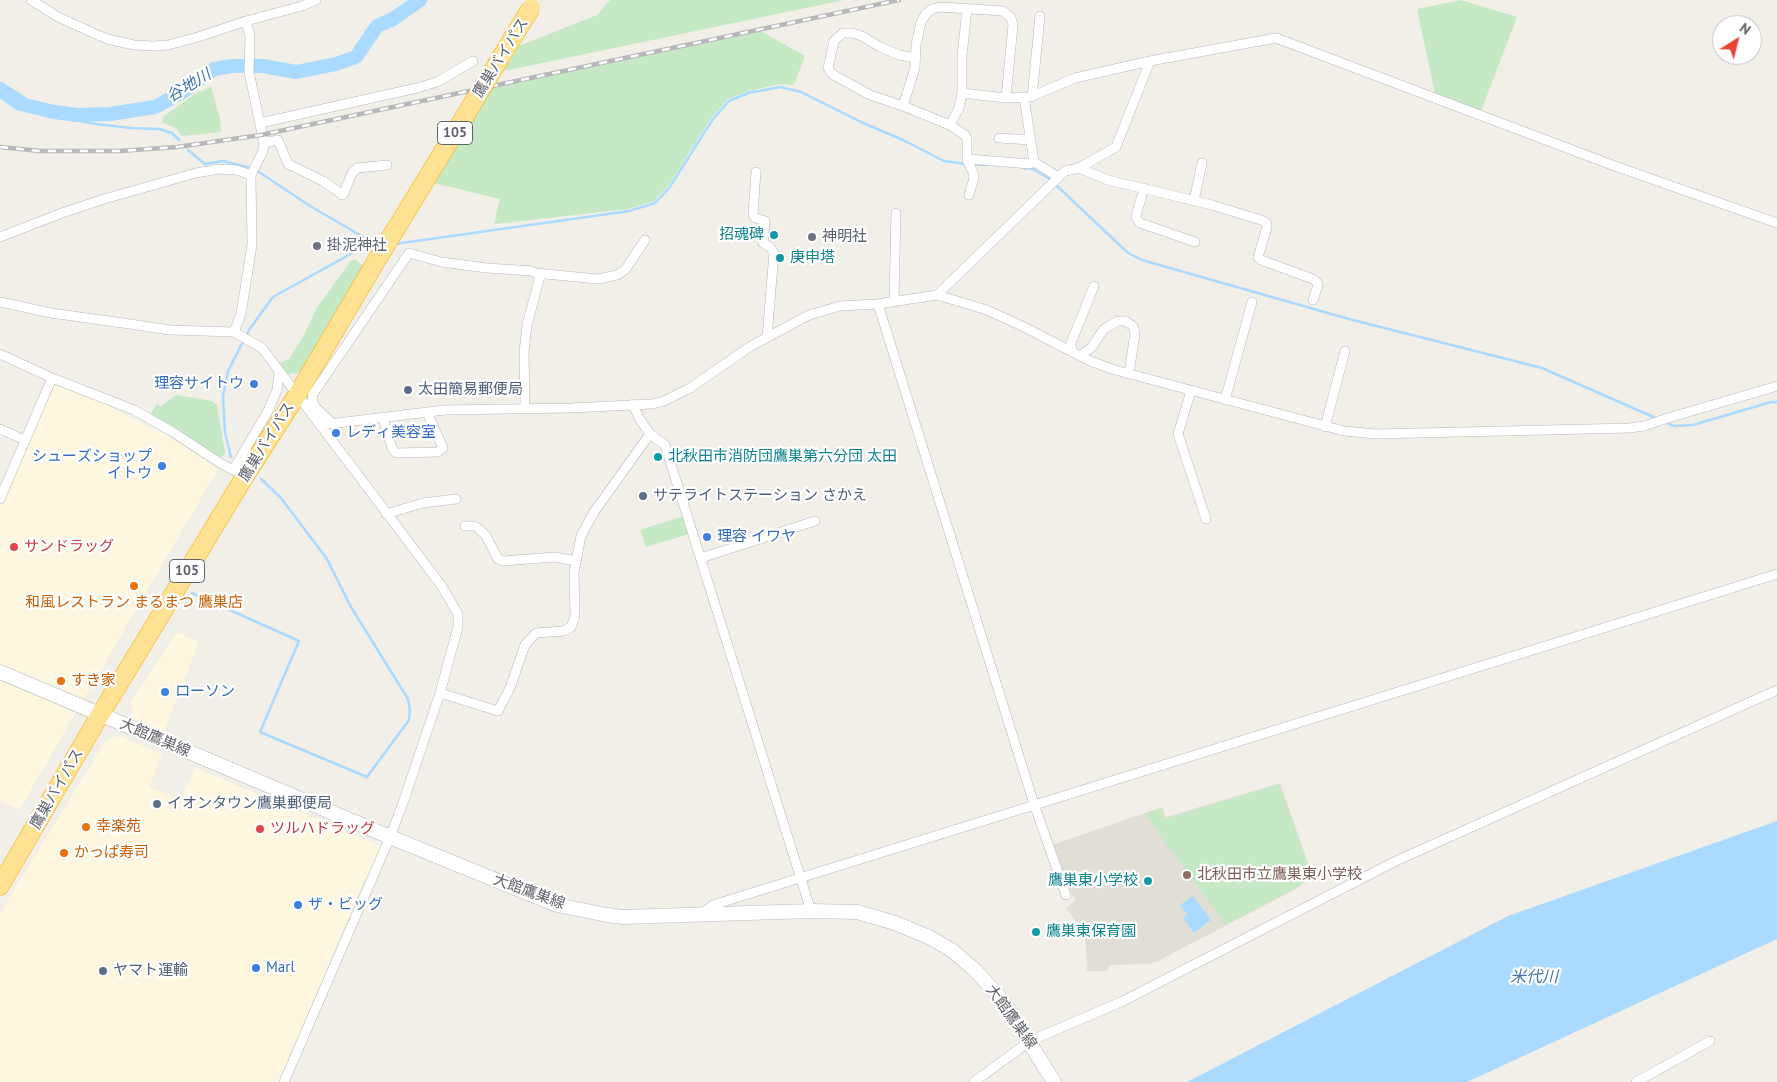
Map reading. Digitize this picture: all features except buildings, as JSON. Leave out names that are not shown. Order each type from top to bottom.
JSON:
[{"type":"highway","name":"鷹巣バイパス","points":[[0,886],[239,473],[296,395],[534,4]]},
{"type":"main road","name":"大館鷹巣線","points":[[0,672],[390,838],[557,905],[623,917],[811,911],[857,912],[895,923],[929,937],[953,952],[976,971],[1004,1002],[1044,1063],[1054,1082]]},
{"type":"street","points":[[31,0],[81,28],[107,39],[134,45],[168,45],[302,6],[316,0]]},
{"type":"street","points":[[903,106],[915,68],[921,22],[932,9],[940,7],[1003,11],[1011,18],[1013,25],[1006,98]]},
{"type":"street","points":[[950,126],[959,108],[962,93],[962,56],[967,9]]},
{"type":"street","points":[[1040,16],[1028,97],[1031,140],[1034,162],[1054,181]]},
{"type":"street","points":[[234,332],[241,314],[252,245],[251,174],[263,152],[264,143],[249,72],[250,36],[246,21]]},
{"type":"street","points":[[915,58],[899,55],[862,36],[843,33],[834,41],[828,68],[832,74],[870,94],[950,126],[965,135],[967,139],[968,162],[974,178],[969,194]]},
{"type":"street","points":[[962,93],[1006,98],[1028,97],[1075,78],[1276,38],[1584,155],[1777,223]]},
{"type":"street","points":[[260,123],[417,88],[437,82],[473,61]]},
{"type":"street","points":[[937,296],[1065,171],[1079,168],[1116,147],[1150,62]]},
{"type":"street","points":[[999,138],[1031,140]]},
{"type":"street","points":[[264,143],[278,140],[288,164],[323,181],[343,195],[352,173],[357,168],[387,165]]},
{"type":"street","points":[[968,162],[1030,164],[1034,162]]},
{"type":"street","points":[[1194,201],[1202,163]]},
{"type":"street","points":[[1079,168],[1108,180],[1194,201],[1264,221],[1267,224],[1258,257],[1261,260],[1317,282],[1314,300]]},
{"type":"street","points":[[0,237],[104,199],[196,173],[219,169],[237,170],[251,174]]},
{"type":"street","points":[[756,172],[753,214],[755,218],[765,221],[763,242],[774,253],[768,337]]},
{"type":"street","points":[[1144,188],[1136,216],[1140,223],[1195,242]]},
{"type":"street","points":[[894,301],[896,213]]},
{"type":"street","points":[[535,273],[598,279],[617,275],[625,270],[645,240]]},
{"type":"street","points":[[332,424],[316,408],[312,400],[313,394],[409,252],[441,262],[532,271],[540,276],[527,325],[524,352],[526,407]]},
{"type":"street","points":[[1076,354],[1071,343],[1094,286]]},
{"type":"street","points":[[320,425],[446,410],[526,407],[571,408],[652,404],[690,388],[768,337],[809,315],[840,306],[878,304],[937,296],[987,310],[1090,361],[1129,374],[1344,431],[1376,434],[1630,428],[1644,426],[1777,386]]},
{"type":"street","points":[[0,302],[51,313],[170,330],[234,332],[262,348],[441,585],[458,614],[458,627],[440,693],[390,838],[284,1082]]},
{"type":"street","points":[[1225,400],[1252,302]]},
{"type":"street","points":[[878,304],[1034,804],[1066,895]]},
{"type":"street","points":[[1076,354],[1092,347],[1103,330],[1118,321],[1125,321],[1133,326],[1136,333],[1129,374]]},
{"type":"street","points":[[1325,427],[1345,351]]},
{"type":"street","points":[[0,354],[52,378],[134,410],[239,473],[268,411],[276,390],[279,371]]},
{"type":"street","points":[[0,499],[52,378]]},
{"type":"street","points":[[1191,391],[1178,434],[1206,519]]},
{"type":"street","points":[[634,404],[639,418],[650,434],[665,445],[811,911]]},
{"type":"street","points":[[382,418],[392,448],[396,453],[438,452],[443,448],[427,412]]},
{"type":"street","points":[[0,430],[26,440]]},
{"type":"street","points":[[440,693],[498,711],[510,688],[525,645],[536,633],[564,631],[570,628],[575,616],[574,572],[581,536],[594,512],[650,434]]},
{"type":"street","points":[[386,514],[422,503],[456,499]]},
{"type":"street","points":[[701,558],[815,521]]},
{"type":"street","points":[[465,526],[475,526],[479,529],[486,536],[498,559],[503,562],[555,557],[576,561]]},
{"type":"street","points":[[699,915],[713,905],[1777,574]]},
{"type":"street","points":[[974,1082],[1030,1041],[1123,1001],[1396,861],[1777,690]]},
{"type":"street","points":[[1636,1082],[1710,1041]]},
{"type":"shaded area","points":[[52,378],[168,436],[218,469],[19,810],[0,801],[0,499]]},
{"type":"shaded area","points":[[177,633],[199,642],[163,734],[129,719],[133,712],[130,703]]},
{"type":"shaded area","points":[[119,736],[162,754],[149,787],[181,800],[195,768],[381,846],[366,880],[364,880],[279,1082],[0,1082],[0,913],[106,740]]},
{"type":"shaded area","name":"北秋田市立鷹巣東小学校","points":[[1280,783],[1311,871],[1309,879],[1296,889],[1158,961],[1149,964],[1109,965],[1108,971],[1087,971],[1083,931],[1066,908],[1076,900],[1069,889],[1052,845],[1162,807],[1166,817]]},
{"type":"green space","points":[[610,0],[844,0],[504,71],[519,46],[597,15]]},
{"type":"green space","points":[[1461,0],[1517,17],[1481,111],[1435,93],[1417,9]]},
{"type":"green space","points":[[757,29],[805,56],[794,85],[780,84],[749,91],[728,99],[712,117],[668,186],[654,201],[628,209],[494,224],[500,199],[434,183],[492,86]]},
{"type":"green space","points":[[211,86],[220,119],[221,132],[182,136],[176,128],[163,123],[163,117],[199,91],[203,91]]},
{"type":"green space","points":[[355,259],[365,268],[300,373],[287,374],[280,363],[289,359],[304,335],[316,309],[350,262]]},
{"type":"green space","points":[[176,395],[212,401],[217,405],[225,453],[223,456],[217,457],[150,415],[157,404],[161,406]]},
{"type":"green space","points":[[684,516],[689,534],[646,547],[640,530]]},
{"type":"green space","points":[[1279,784],[1310,871],[1309,879],[1226,925],[1145,814],[1161,808],[1165,819]]},
{"type":"water","name":"米代川","points":[[1777,821],[1777,939],[1467,1082],[1187,1082],[1508,916]]},
{"type":"water","points":[[1193,896],[1211,920],[1194,933],[1183,918],[1187,915],[1180,905]]},
{"type":"waterway","name":"谷地川","points":[[0,89],[25,105],[77,115],[110,114],[155,107],[181,93],[214,69],[232,66],[263,66],[296,72],[336,64],[356,57],[377,26],[393,19],[420,0]]},
{"type":"waterway","points":[[395,244],[629,211],[655,203],[669,188],[713,119],[729,101],[748,93],[780,87],[801,92],[944,161],[967,164]]},
{"type":"waterway","points":[[0,97],[17,109],[96,124],[159,129],[172,133],[179,140]]},
{"type":"waterway","points":[[188,150],[205,164],[223,161],[251,168]]},
{"type":"waterway","points":[[973,164],[985,165]]},
{"type":"waterway","points":[[1023,168],[1033,169],[1051,180]]},
{"type":"waterway","points":[[256,170],[310,206],[377,245]]},
{"type":"waterway","points":[[1055,184],[1128,253],[1142,260],[1349,319],[1542,368],[1658,419]]},
{"type":"waterway","points":[[231,457],[225,433],[223,396],[228,371],[249,330],[273,297],[356,251],[377,246]]},
{"type":"waterway","points":[[1665,422],[1674,426],[1693,425],[1771,402],[1777,402]]},
{"type":"waterway","points":[[192,593],[299,641],[260,732],[367,777],[409,720],[408,699],[351,607],[327,559],[281,498],[261,479]]},
{"type":"railway","points":[[0,147],[40,151],[120,151],[177,147],[261,135],[899,0]]},
{"type":"place","name":"招魂碑","points":[[774,235]]},
{"type":"place","name":"神明社","points":[[812,237]]},
{"type":"place","name":"掛泥神社","points":[[317,246]]},
{"type":"place","name":"庚申塔","points":[[780,258]]},
{"type":"place","name":"理容サイトウ","points":[[254,384]]},
{"type":"place","name":"太田簡易郵便局","points":[[408,390]]},
{"type":"place","name":"レディ美容室","points":[[336,433]]},
{"type":"place","name":"北秋田市消防団鷹巣第六分団 太田","points":[[658,457]]},
{"type":"place","name":"シューズショップ イトウ","points":[[162,466]]},
{"type":"place","name":"サテライトステーション さかえ","points":[[643,496]]},
{"type":"place","name":"理容 イワヤ","points":[[707,537]]},
{"type":"place","name":"サンドラッグ","points":[[14,547]]},
{"type":"place","name":"和風レストラン まるまつ 鷹巣店","points":[[134,586]]},
{"type":"place","name":"すき家","points":[[61,681]]},
{"type":"place","name":"ローソン","points":[[165,692]]},
{"type":"place","name":"イオンタウン鷹巣郵便局","points":[[157,804]]},
{"type":"place","name":"幸楽苑","points":[[86,827]]},
{"type":"place","name":"ツルハドラッグ","points":[[260,829]]},
{"type":"place","name":"かっぱ寿司","points":[[64,853]]},
{"type":"place","name":"北秋田市立鷹巣東小学校","points":[[1187,875]]},
{"type":"place","name":"鷹巣東小学校","points":[[1148,881]]},
{"type":"place","name":"ザ・ビッグ","points":[[298,905]]},
{"type":"place","name":"鷹巣東保育園","points":[[1036,932]]},
{"type":"place","name":"Marl","points":[[256,968]]},
{"type":"place","name":"ヤマト運輸","points":[[103,971]]}]
